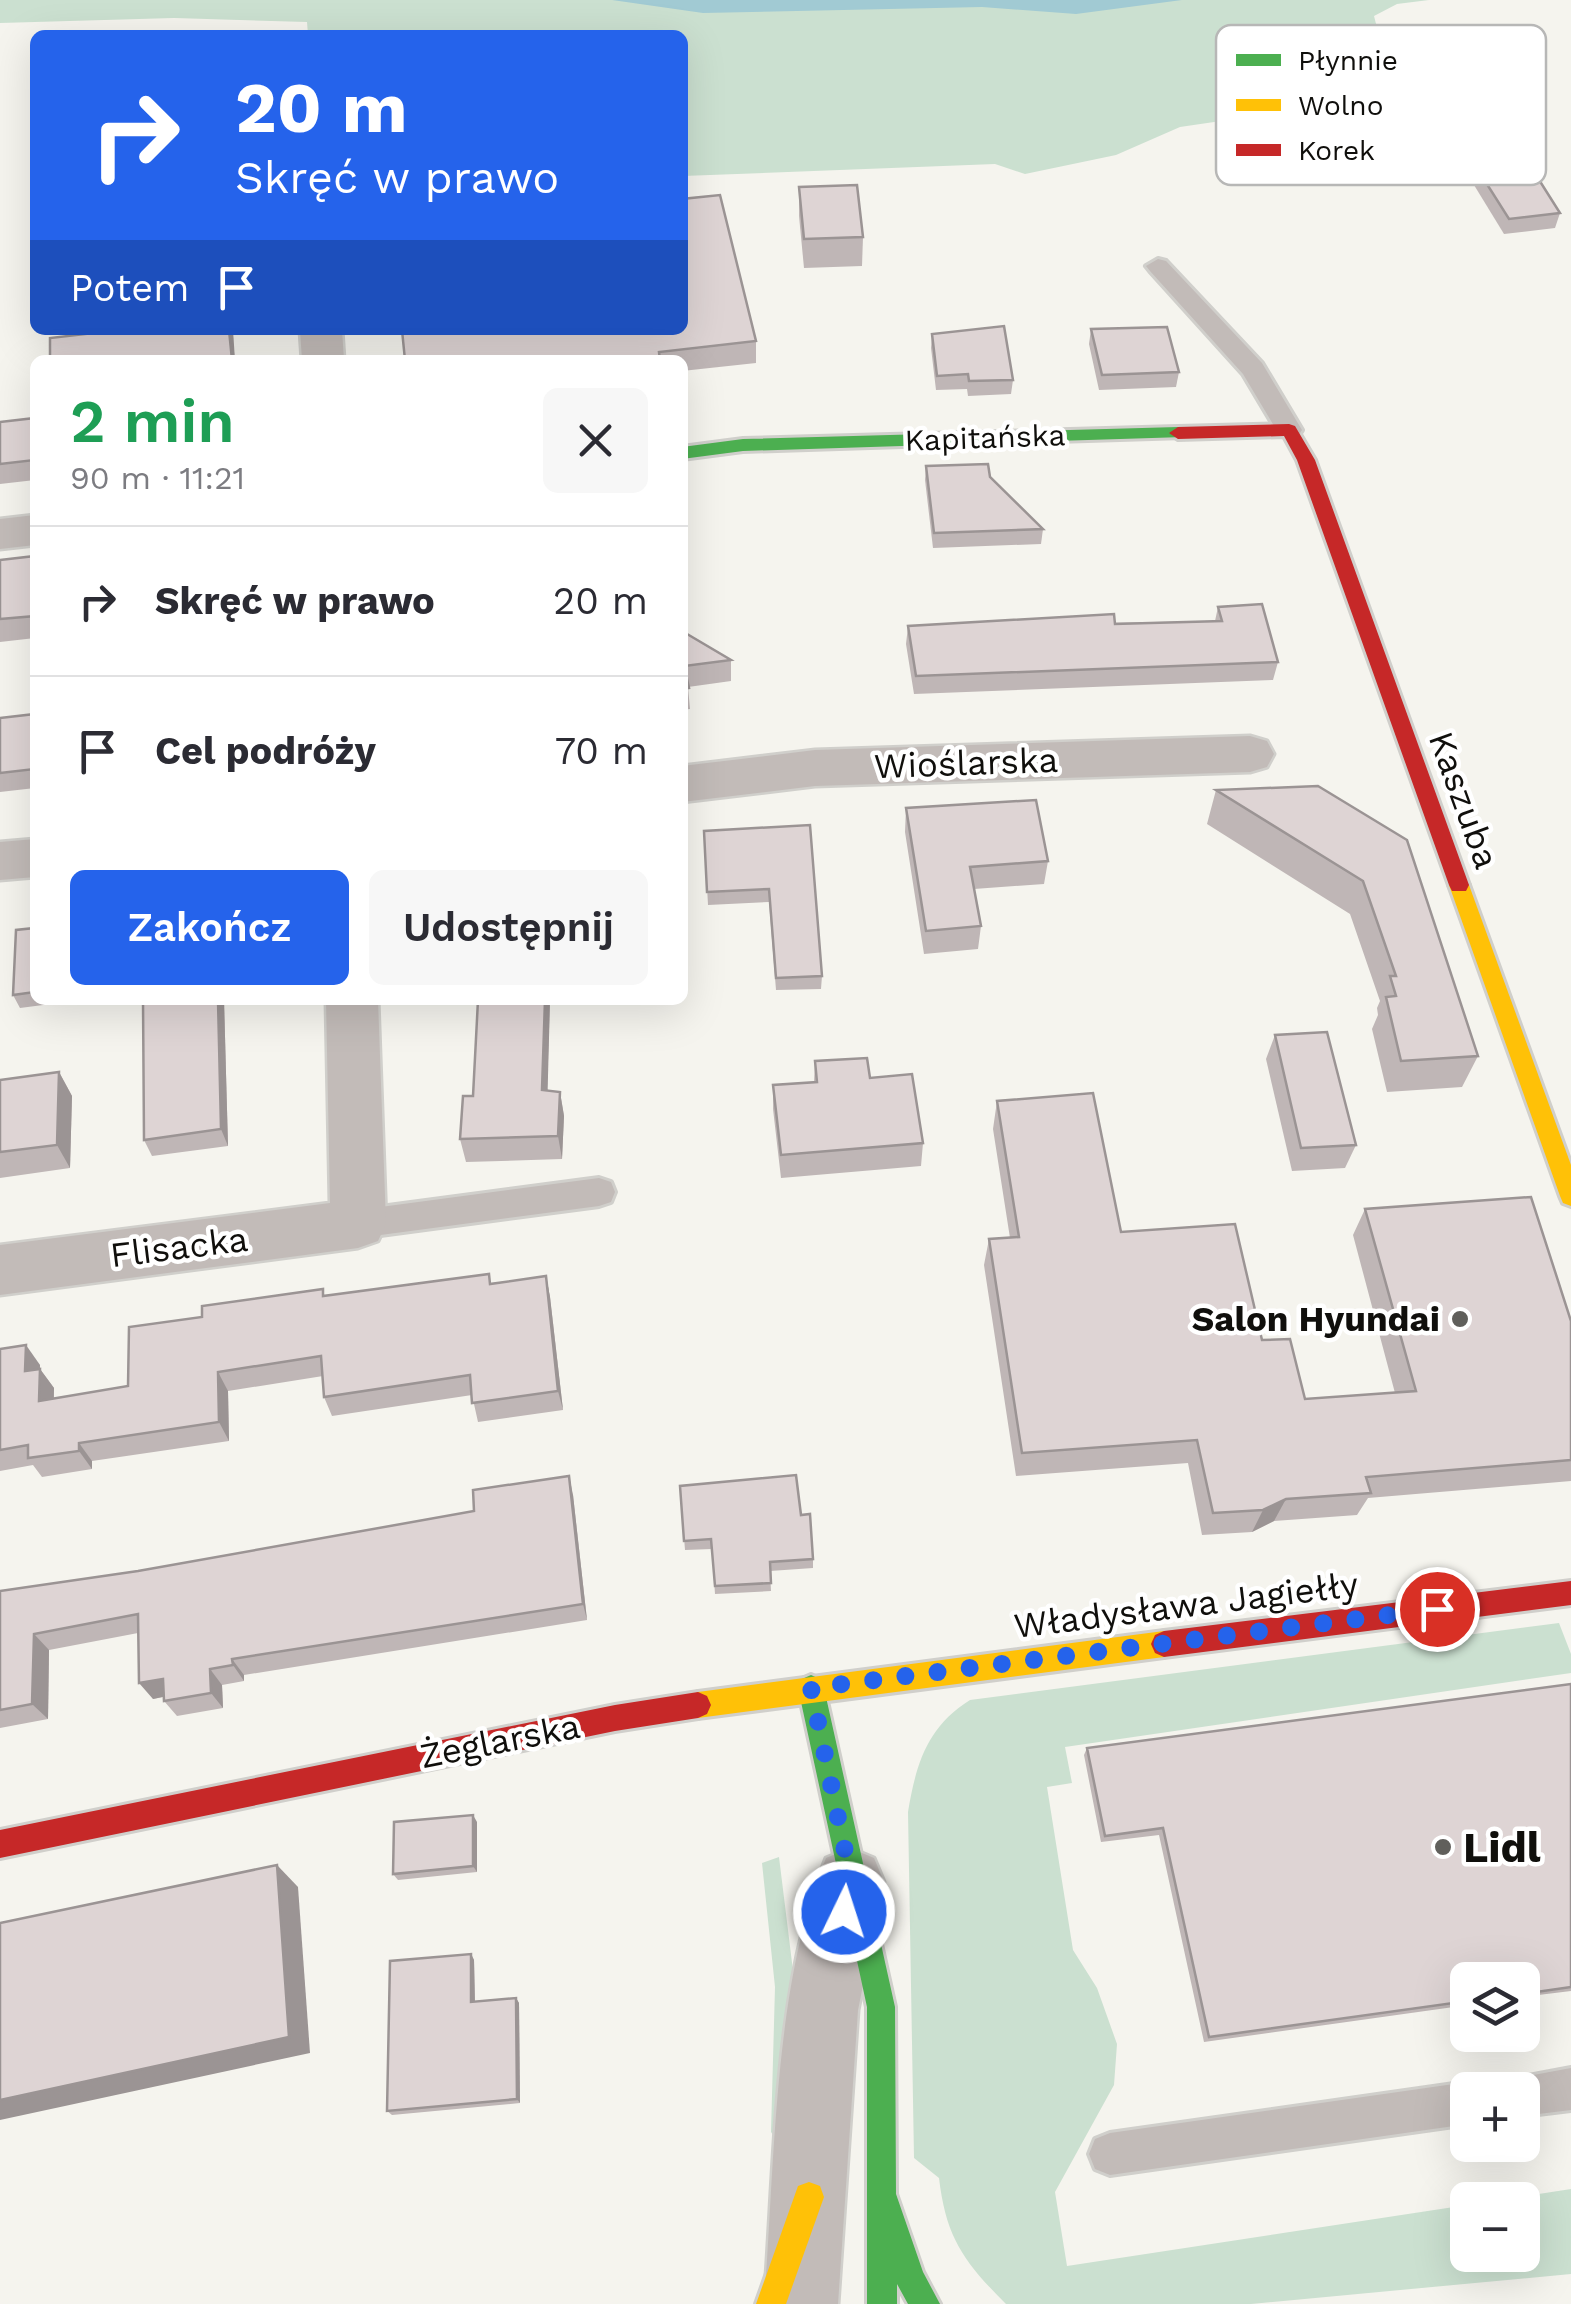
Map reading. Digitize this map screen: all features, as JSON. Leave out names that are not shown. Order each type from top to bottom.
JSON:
[{"type":"street","name":"Kapitańska","points":[[688,452],[762,444],[1289,430]]},
{"type":"street","name":"Kaszuba","points":[[1289,430],[1306,460],[1571,1196]]},
{"type":"street","points":[[0,534],[30,531]]},
{"type":"street","name":"Wioślarska","points":[[688,783],[816,768],[1250,754]]},
{"type":"street","points":[[0,862],[30,859]]},
{"type":"street","points":[[352,1005],[358,1224]]},
{"type":"street","name":"Flisacka","points":[[0,1270],[358,1224]]},
{"type":"street","name":"Władysława Jagiełły","points":[[811,1688],[1571,1592]]},
{"type":"street","points":[[811,1688],[881,2007],[882,2304]]},
{"type":"street","name":"Żeglarska","points":[[0,1844],[615,1718],[811,1688]]},
{"type":"street","points":[[801,2304],[823,2010],[851,1880]]},
{"type":"street","points":[[771,2304],[809,2197]]},
{"type":"street","points":[[884,2200],[910,2279],[925,2304]]},
{"type":"lane","points":[[1158,266],[1232,343],[1289,430]]},
{"type":"lane","name":"Flisacka","points":[[358,1224],[600,1192]]},
{"type":"lane","points":[[1540,2093],[1571,2088]]},
{"type":"lane","points":[[1110,2154],[1450,2106]]},
{"type":"green space","points":[[0,0],[1429,0],[1397,4],[1374,16],[1377,25],[1216,25],[1216,122],[1180,127],[1116,155],[1025,174],[995,164],[688,176],[688,30],[308,30],[307,22],[174,18],[0,23]]},
{"type":"green space","points":[[1559,1623],[1571,1654],[1571,1673],[1065,1747],[1072,1783],[1047,1787],[1073,1950],[1097,1988],[1117,2044],[1114,2085],[1055,2192],[1067,2266],[1450,2208],[1450,2272],[1540,2272],[1540,2194],[1571,2189],[1571,2274],[1251,2304],[1006,2304],[959,2248],[947,2217],[939,2178],[914,2158],[908,1812],[926,1748],[943,1722],[970,1700]]},
{"type":"green space","points":[[779,1857],[795,1987],[793,2164],[771,2132],[775,1987],[762,1863]]},
{"type":"water","points":[[612,0],[1182,0],[1076,14],[982,7],[703,13]]},
{"type":"building","points":[[857,185],[863,237],[804,239],[799,187]]},
{"type":"building","points":[[1487,185],[1542,185],[1560,213],[1509,219]]},
{"type":"building","points":[[720,195],[756,341],[659,352],[659,355],[404,355],[402,335],[688,335],[688,198]]},
{"type":"building","points":[[1004,326],[1013,380],[969,381],[968,374],[937,376],[932,334]]},
{"type":"building","points":[[1167,327],[1179,372],[1102,375],[1091,329]]},
{"type":"building","points":[[230,335],[232,355],[50,355],[50,338]]},
{"type":"building","points":[[30,419],[30,461],[0,464],[0,422]]},
{"type":"building","points":[[988,464],[990,477],[1043,529],[934,533],[926,466]]},
{"type":"building","points":[[30,557],[30,616],[0,619],[0,560]]},
{"type":"building","points":[[1262,604],[1278,662],[916,676],[908,626],[1114,614],[1115,624],[1222,621],[1218,607]]},
{"type":"building","points":[[688,635],[731,660],[688,665]]},
{"type":"building","points":[[30,715],[30,770],[0,773],[0,718]]},
{"type":"building","points":[[1318,786],[1407,840],[1478,1056],[1401,1061],[1386,997],[1396,996],[1390,976],[1396,976],[1363,881],[1216,790]]},
{"type":"building","points":[[1036,800],[1048,861],[970,867],[981,926],[926,931],[906,808]]},
{"type":"building","points":[[810,825],[822,976],[776,978],[769,889],[707,892],[704,831]]},
{"type":"building","points":[[30,929],[30,993],[13,995],[16,930]]},
{"type":"building","points":[[143,1005],[218,1005],[221,1129],[144,1140]]},
{"type":"building","points":[[478,1005],[545,1005],[542,1090],[560,1092],[558,1136],[460,1139],[463,1096],[473,1096]]},
{"type":"building","points":[[1327,1032],[1356,1145],[1301,1148],[1275,1035]]},
{"type":"building","points":[[867,1058],[870,1078],[912,1074],[923,1143],[781,1155],[773,1085],[817,1082],[815,1061]]},
{"type":"building","points":[[59,1072],[57,1145],[0,1152],[0,1080]]},
{"type":"building","points":[[1093,1093],[1121,1232],[1235,1224],[1262,1340],[1290,1339],[1305,1399],[1416,1391],[1365,1209],[1531,1197],[1571,1321],[1571,1460],[1366,1477],[1371,1493],[1286,1499],[1263,1510],[1213,1513],[1197,1440],[1022,1453],[989,1239],[1019,1237],[997,1101]]},
{"type":"building","points":[[489,1274],[490,1284],[546,1276],[558,1391],[472,1403],[470,1375],[324,1397],[321,1356],[218,1372],[219,1422],[79,1443],[79,1451],[28,1458],[28,1445],[0,1450],[0,1349],[26,1345],[25,1371],[40,1369],[39,1401],[128,1386],[129,1327],[202,1317],[202,1306],[323,1289],[323,1296]]},
{"type":"building","points":[[796,1475],[801,1515],[810,1514],[813,1559],[770,1562],[771,1583],[715,1586],[711,1539],[684,1541],[680,1486]]},
{"type":"building","points":[[569,1476],[583,1604],[232,1659],[233,1665],[210,1669],[211,1693],[164,1701],[163,1679],[139,1683],[138,1614],[34,1634],[32,1704],[0,1710],[0,1591],[138,1571],[474,1511],[473,1490]]},
{"type":"building","points":[[1571,1684],[1571,1987],[1540,1991],[1540,1962],[1450,1962],[1450,2004],[1209,2037],[1163,1828],[1105,1836],[1087,1748]]},
{"type":"building","points":[[473,1815],[473,1866],[393,1874],[394,1822]]},
{"type":"building","points":[[277,1865],[289,2037],[0,2100],[0,1923]]},
{"type":"building","points":[[471,1954],[471,2002],[516,1998],[517,2099],[387,2111],[390,1961]]},
{"type":"traffic: fast","points":[[688,452],[743,445],[1178,433]]},
{"type":"traffic: fast","points":[[811,1688],[881,2007],[882,2304]]},
{"type":"traffic: fast","points":[[884,2200],[910,2279],[925,2304]]},
{"type":"traffic: slow","points":[[1459,885],[1571,1196]]},
{"type":"traffic: slow","points":[[698,1705],[1164,1644]]},
{"type":"traffic: slow","points":[[771,2304],[809,2197]]},
{"type":"traffic: jam","points":[[1178,433],[1289,430],[1306,460],[1459,885]]},
{"type":"traffic: jam","points":[[1164,1644],[1571,1593]]},
{"type":"traffic: jam","points":[[0,1844],[615,1718],[698,1705]]},
{"type":"place","name":"Salon Hyundai","points":[[1460,1319]]},
{"type":"place","name":"Lidl","points":[[1443,1847]]},
{"type":"route","points":[[844,1912],[851,1880],[811,1688],[1437,1609]]}]
